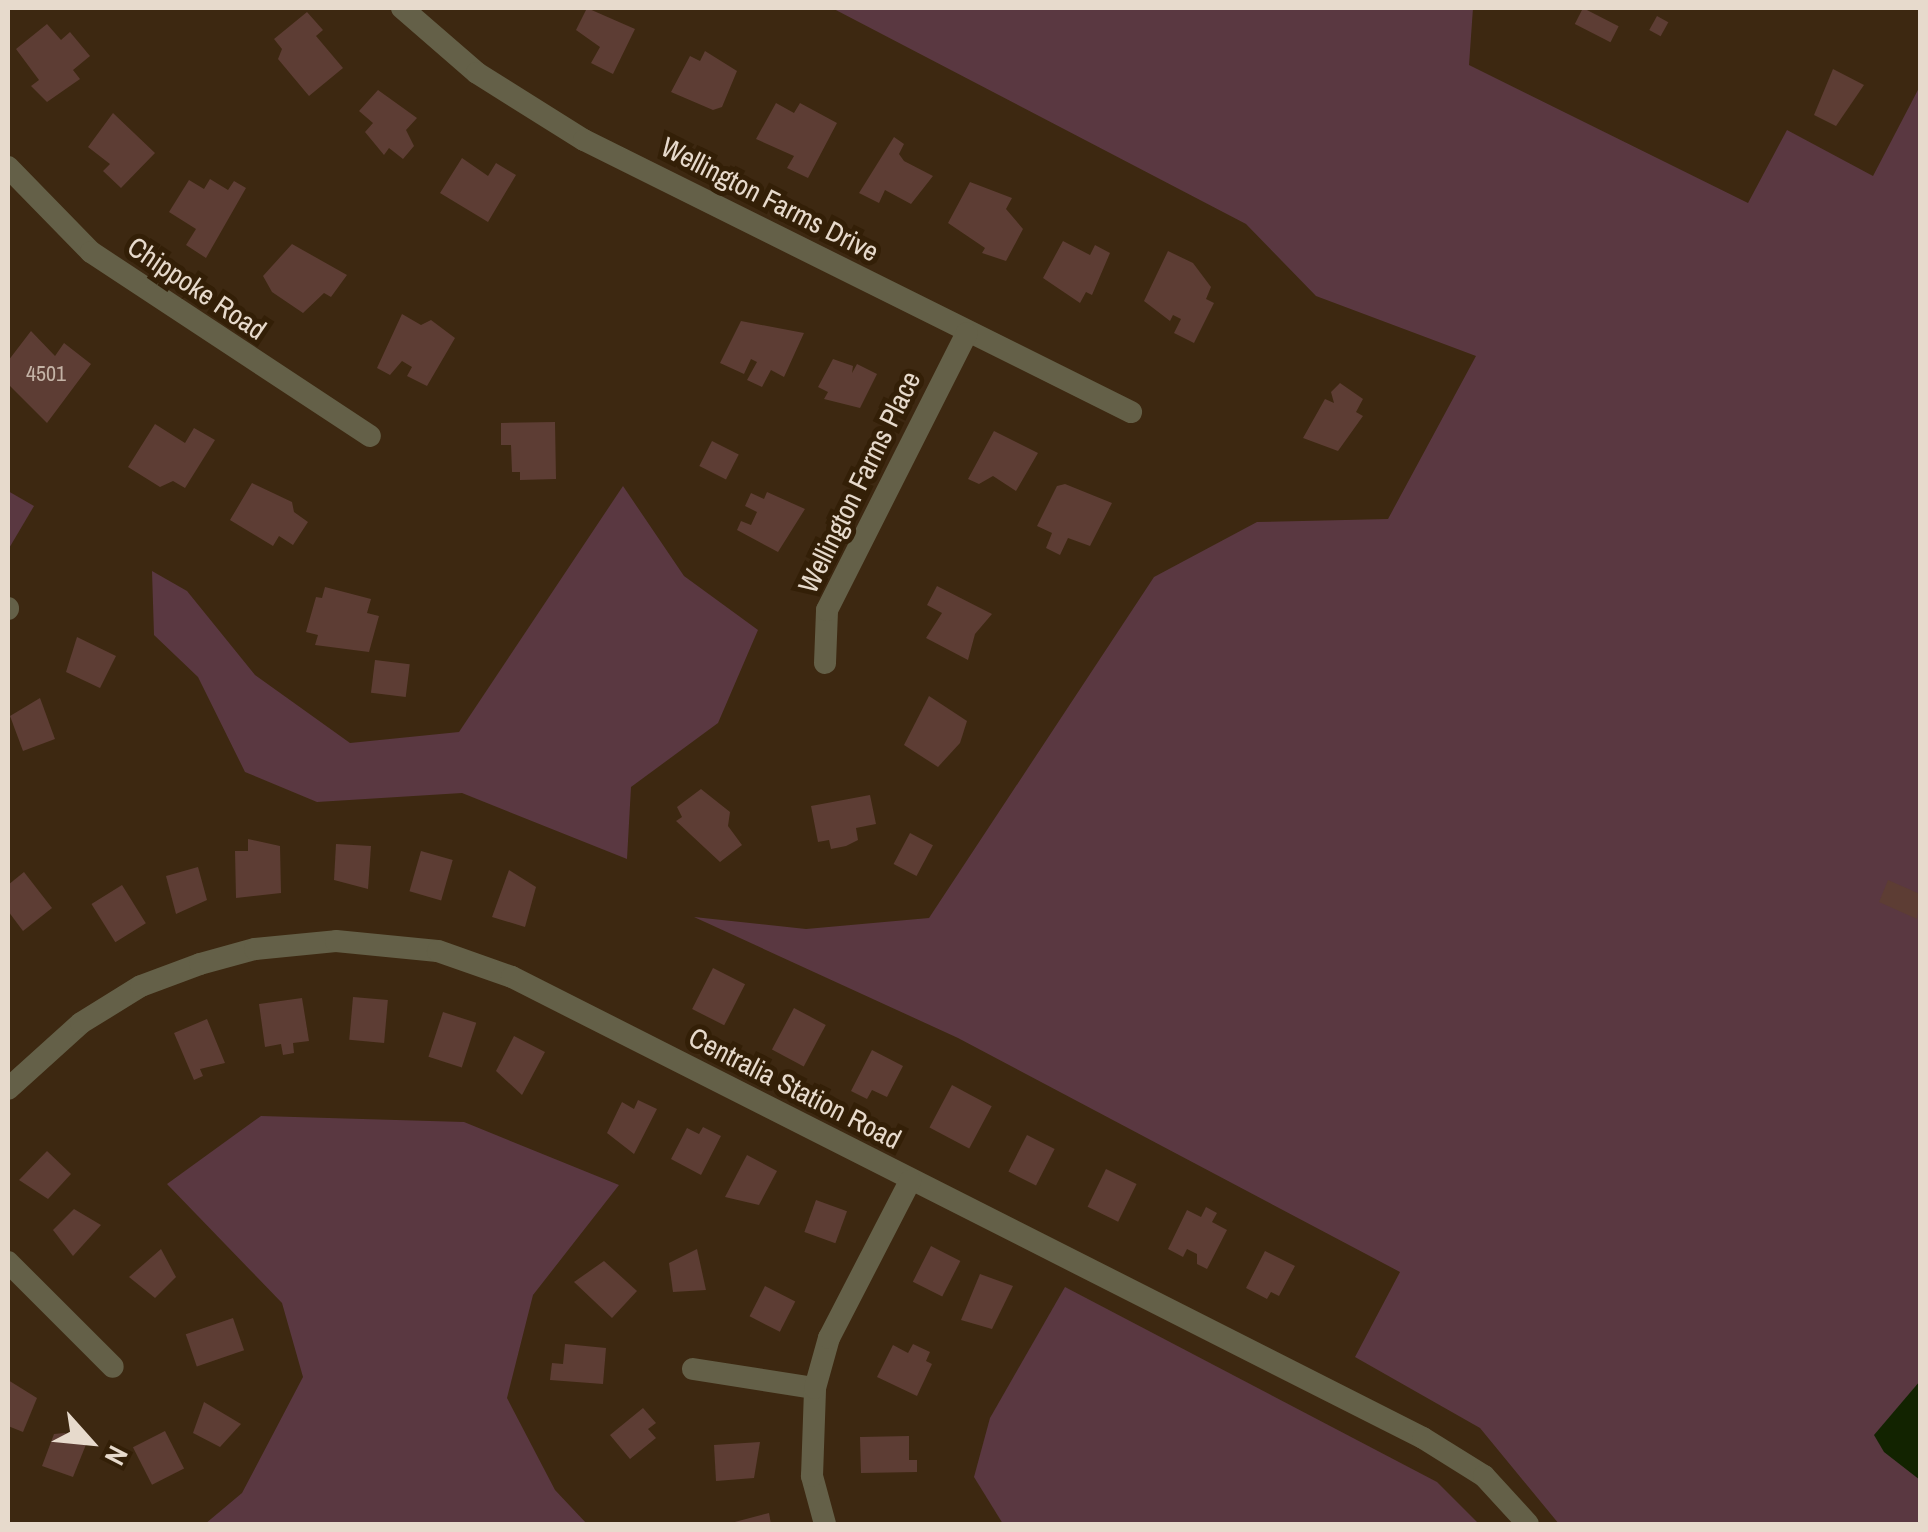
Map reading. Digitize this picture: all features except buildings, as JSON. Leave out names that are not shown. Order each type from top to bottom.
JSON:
[{"type":"street","name":"Wellington Farms Drive","points":[[402,8],[477,72],[584,140],[1131,412]]},
{"type":"street","name":"Chippoke Road","points":[[8,168],[91,252],[370,436]]},
{"type":"street","name":"Wellington Farms Place","points":[[825,663],[827,610],[967,333]]},
{"type":"street","name":"Centralia Station Road","points":[[8,1090],[81,1023],[140,986],[255,948],[386,943],[438,950],[512,977],[1452,1454],[1484,1476],[1528,1524]]},
{"type":"street","points":[[825,1524],[812,1476],[815,1388],[829,1338],[910,1181]]},
{"type":"street","points":[[8,1262],[113,1367]]},
{"type":"street","points":[[693,1368],[815,1388]]},
{"type":"shaded area","points":[[832,8],[1473,8],[1469,65],[1748,203],[1787,130],[1873,176],[1920,86],[1920,1524],[1559,1524],[1480,1428],[1355,1357],[1400,1272],[958,1038],[694,917],[806,929],[929,918],[1154,577],[1257,522],[1388,519],[1476,356],[1316,296],[1246,224]]},
{"type":"shaded area","points":[[623,486],[684,576],[758,630],[718,723],[631,787],[627,859],[462,793],[317,802],[245,772],[198,677],[154,635],[152,571],[187,591],[255,675],[350,743],[459,732]]},
{"type":"shaded area","points":[[8,491],[34,506],[8,550]]},
{"type":"shaded area","points":[[261,1116],[464,1122],[619,1185],[533,1295],[507,1398],[555,1490],[587,1524],[205,1524],[242,1493],[303,1377],[282,1303],[167,1184]]},
{"type":"shaded area","points":[[1065,1287],[1437,1482],[1479,1524],[1003,1524],[974,1477],[990,1418]]},
{"type":"shaded area","points":[[1920,1381],[1920,1480],[1884,1452],[1874,1435]]}]
